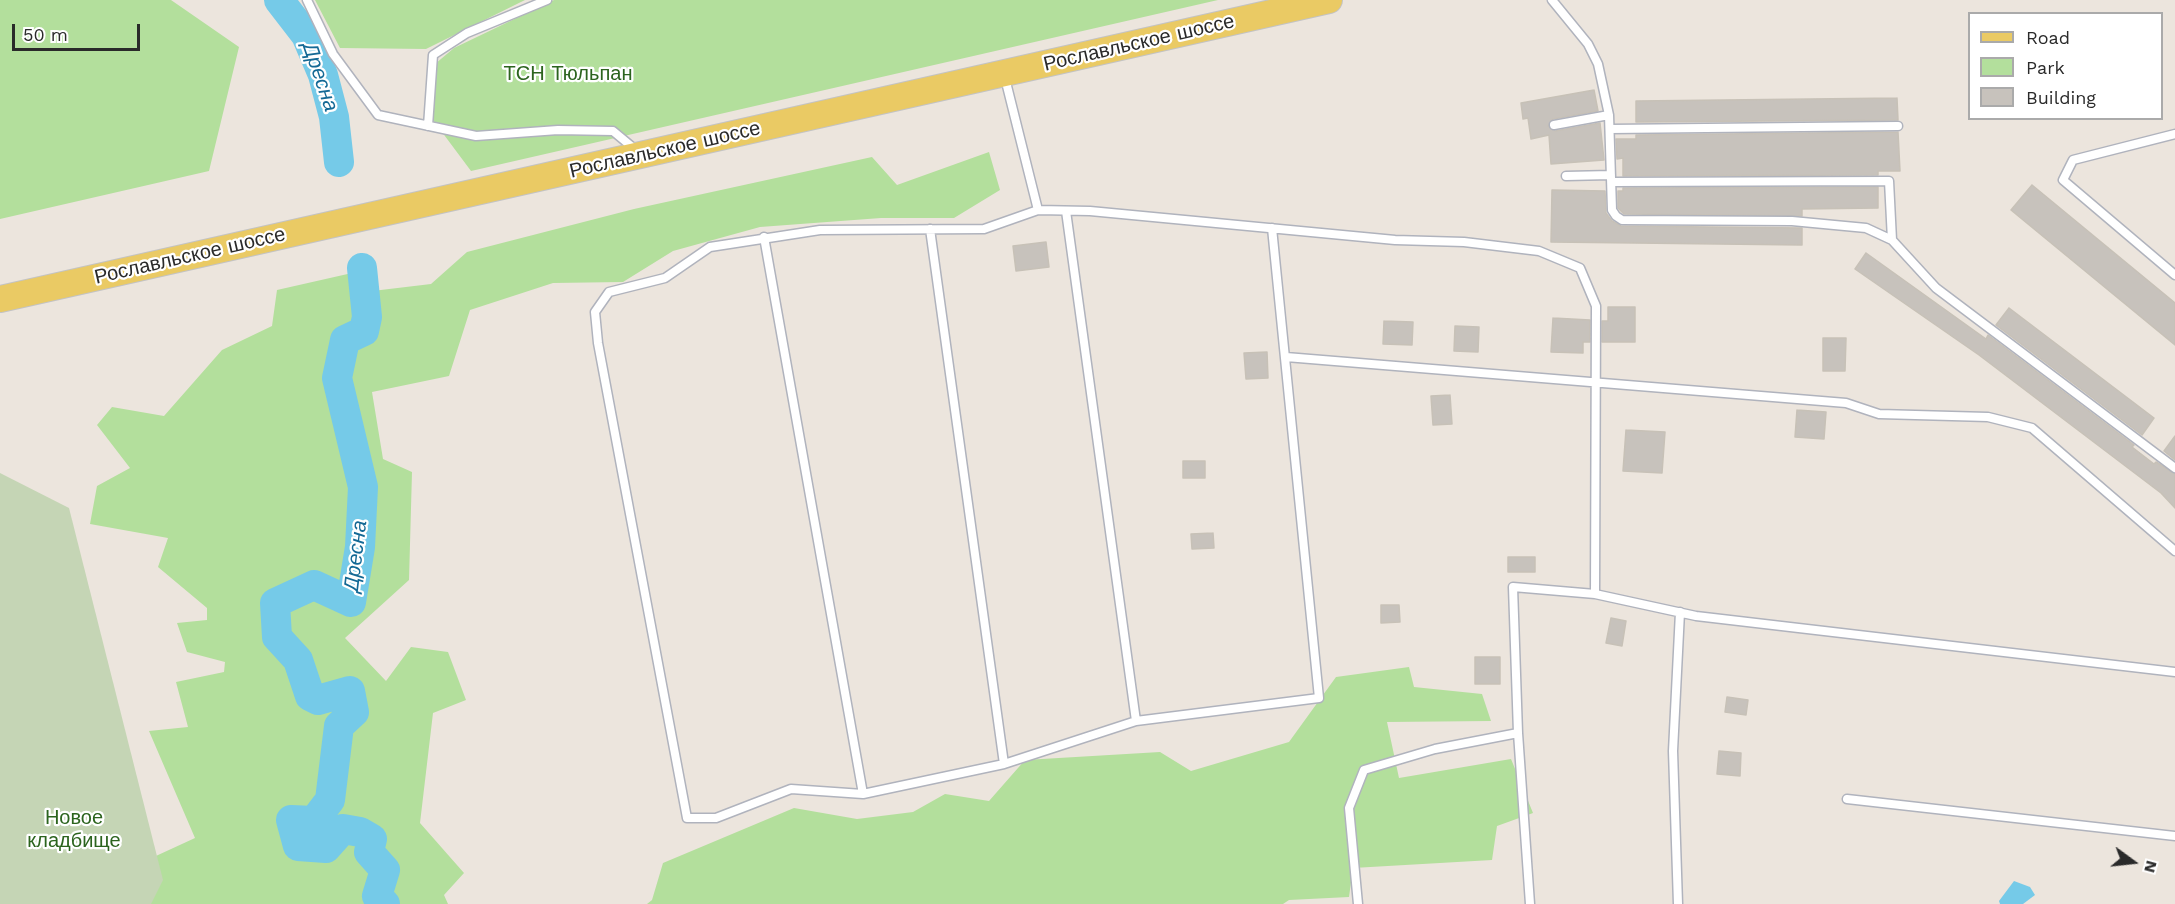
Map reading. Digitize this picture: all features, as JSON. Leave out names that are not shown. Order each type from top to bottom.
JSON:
[{"type":"main road","name":"Рославльское шоссе","points":[[0,299],[1329,0]]},
{"type":"lane","points":[[307,0],[333,54],[378,115],[476,136],[558,130],[613,131],[643,155]]},
{"type":"lane","points":[[428,126],[433,55],[467,33],[548,0]]},
{"type":"lane","points":[[1552,0],[1588,44],[1598,64],[1609,115],[1612,210],[1622,220],[1792,221],[1866,228],[1892,240],[1936,288],[2175,468]]},
{"type":"lane","points":[[1004,74],[1038,210]]},
{"type":"lane","points":[[1554,125],[1609,115]]},
{"type":"lane","points":[[1610,129],[1898,126]]},
{"type":"lane","points":[[2175,134],[2073,160],[2063,180],[2175,275]]},
{"type":"lane","points":[[1566,176],[1611,179],[1888,181],[1892,240]]},
{"type":"lane","points":[[1272,228],[1320,698],[1136,721],[1004,764],[863,794],[791,789],[716,818],[687,818],[598,343],[595,312],[609,292],[665,278],[710,247],[820,230],[984,230],[1038,210],[1272,228],[1395,240],[1464,242],[1539,251],[1580,268],[1596,306],[1595,594]]},
{"type":"lane","points":[[1066,211],[1136,721]]},
{"type":"lane","points":[[930,230],[1004,764]]},
{"type":"lane","points":[[764,237],[863,794]]},
{"type":"lane","points":[[1286,357],[1846,403],[1879,414],[1988,417],[2032,428],[2175,551]]},
{"type":"lane","points":[[1530,904],[1518,734],[1513,587],[1595,594],[1680,612],[2175,672]]},
{"type":"lane","points":[[1678,904],[1673,751],[1680,612]]},
{"type":"lane","points":[[1358,904],[1349,808],[1364,770],[1435,749],[1518,734]]},
{"type":"lane","points":[[1847,799],[2175,836]]},
{"type":"green space","points":[[0,0],[171,0],[239,47],[209,171],[0,219]]},
{"type":"green space","name":"ТСН Тюльпан","points":[[315,0],[525,0],[426,49],[340,48]]},
{"type":"green space","name":"ТСН Тюльпан","points":[[554,0],[1218,0],[471,171],[427,112],[435,64],[454,48]]},
{"type":"green space","points":[[989,152],[1000,190],[954,218],[881,218],[760,227],[673,251],[623,282],[553,283],[470,310],[449,376],[372,392],[383,459],[412,472],[409,580],[345,638],[386,681],[411,647],[448,652],[466,700],[433,713],[420,823],[464,873],[444,895],[448,904],[143,904],[145,861],[195,838],[149,731],[188,727],[176,682],[224,672],[225,662],[187,652],[177,623],[207,620],[207,608],[158,567],[168,538],[90,524],[97,486],[130,468],[97,425],[112,407],[164,416],[222,350],[272,326],[277,290],[352,273],[364,292],[431,284],[467,252],[634,209],[872,157],[897,185]]},
{"type":"green space","name":"Новое кладбище","points":[[0,473],[69,508],[163,880],[151,904],[0,904]]},
{"type":"green space","points":[[1409,667],[1414,687],[1482,694],[1491,721],[1387,722],[1399,778],[1511,759],[1533,813],[1497,826],[1492,860],[1353,868],[1349,897],[1289,900],[1283,904],[647,904],[652,900],[663,863],[794,808],[857,819],[913,812],[945,794],[989,801],[1025,760],[1160,752],[1191,771],[1289,742],[1336,677]]},
{"type":"water","points":[[2014,881],[2030,887],[2035,895],[2023,904],[2000,904],[1999,901]]},
{"type":"building","points":[[1594,90],[1598,111],[1553,119],[1548,126],[1555,131],[1600,123],[1604,160],[1551,164],[1549,135],[1531,139],[1528,118],[1523,119],[1521,103]]},
{"type":"building","points":[[1897,98],[1898,120],[1636,122],[1636,101]]},
{"type":"building","points":[[1898,132],[1900,171],[1878,171],[1878,175],[1623,176],[1623,158],[1617,159],[1616,139],[1636,139],[1636,135]]},
{"type":"building","points":[[2032,185],[2175,303],[2175,345],[2011,210]]},
{"type":"building","points":[[1878,187],[1878,208],[1802,209],[1802,216],[1624,214],[1618,208],[1618,191],[1623,191],[1623,188]]},
{"type":"building","points":[[1552,190],[1605,191],[1606,213],[1612,221],[1621,226],[1802,228],[1802,245],[1551,242]]},
{"type":"building","points":[[1046,242],[1049,267],[1016,271],[1013,246]]},
{"type":"building","points":[[1866,253],[1986,339],[1988,335],[2134,445],[2132,447],[2154,464],[2156,462],[2175,474],[2175,508],[2161,493],[1979,355],[1855,269]]},
{"type":"building","points":[[1608,307],[1635,307],[1635,342],[1602,342],[1602,321],[1608,321]]},
{"type":"building","points":[[2009,308],[2154,418],[2142,435],[1996,325]]},
{"type":"building","points":[[1553,318],[1590,320],[1590,342],[1583,342],[1583,353],[1551,352]]},
{"type":"building","points":[[1384,321],[1413,322],[1412,345],[1383,344]]},
{"type":"building","points":[[1455,326],[1479,327],[1478,352],[1454,351]]},
{"type":"building","points":[[1823,338],[1846,338],[1845,371],[1823,371]]},
{"type":"building","points":[[1267,352],[1268,378],[1246,379],[1244,353]]},
{"type":"building","points":[[1450,395],[1452,424],[1433,425],[1431,396]]},
{"type":"building","points":[[1797,410],[1826,412],[1824,439],[1795,437]]},
{"type":"building","points":[[1626,430],[1665,432],[1662,473],[1623,471]]},
{"type":"building","points":[[2175,436],[2175,460],[2164,451]]},
{"type":"building","points":[[1183,461],[1205,461],[1205,478],[1183,478]]},
{"type":"building","points":[[1213,533],[1214,548],[1192,549],[1191,534]]},
{"type":"building","points":[[1508,557],[1535,557],[1535,572],[1508,572]]},
{"type":"building","points":[[1381,605],[1399,605],[1400,622],[1381,623]]},
{"type":"building","points":[[1611,618],[1626,621],[1622,646],[1606,643]]},
{"type":"building","points":[[1475,657],[1500,657],[1500,684],[1475,684]]},
{"type":"building","points":[[1727,697],[1748,700],[1746,715],[1725,712]]},
{"type":"building","points":[[1719,751],[1741,753],[1740,776],[1717,774]]},
{"type":"waterway","name":"Дресна","points":[[279,0],[306,35],[323,75],[334,117],[339,162]]},
{"type":"waterway","name":"Дресна","points":[[362,268],[367,317],[364,331],[345,340],[337,378],[363,487],[360,547],[351,602],[314,585],[275,603],[277,637],[298,660],[310,696],[318,700],[350,691],[354,712],[339,726],[330,800],[314,821],[291,820],[298,846],[326,848],[343,829],[360,832],[372,839],[369,852],[385,870],[377,896],[385,904]]}]
